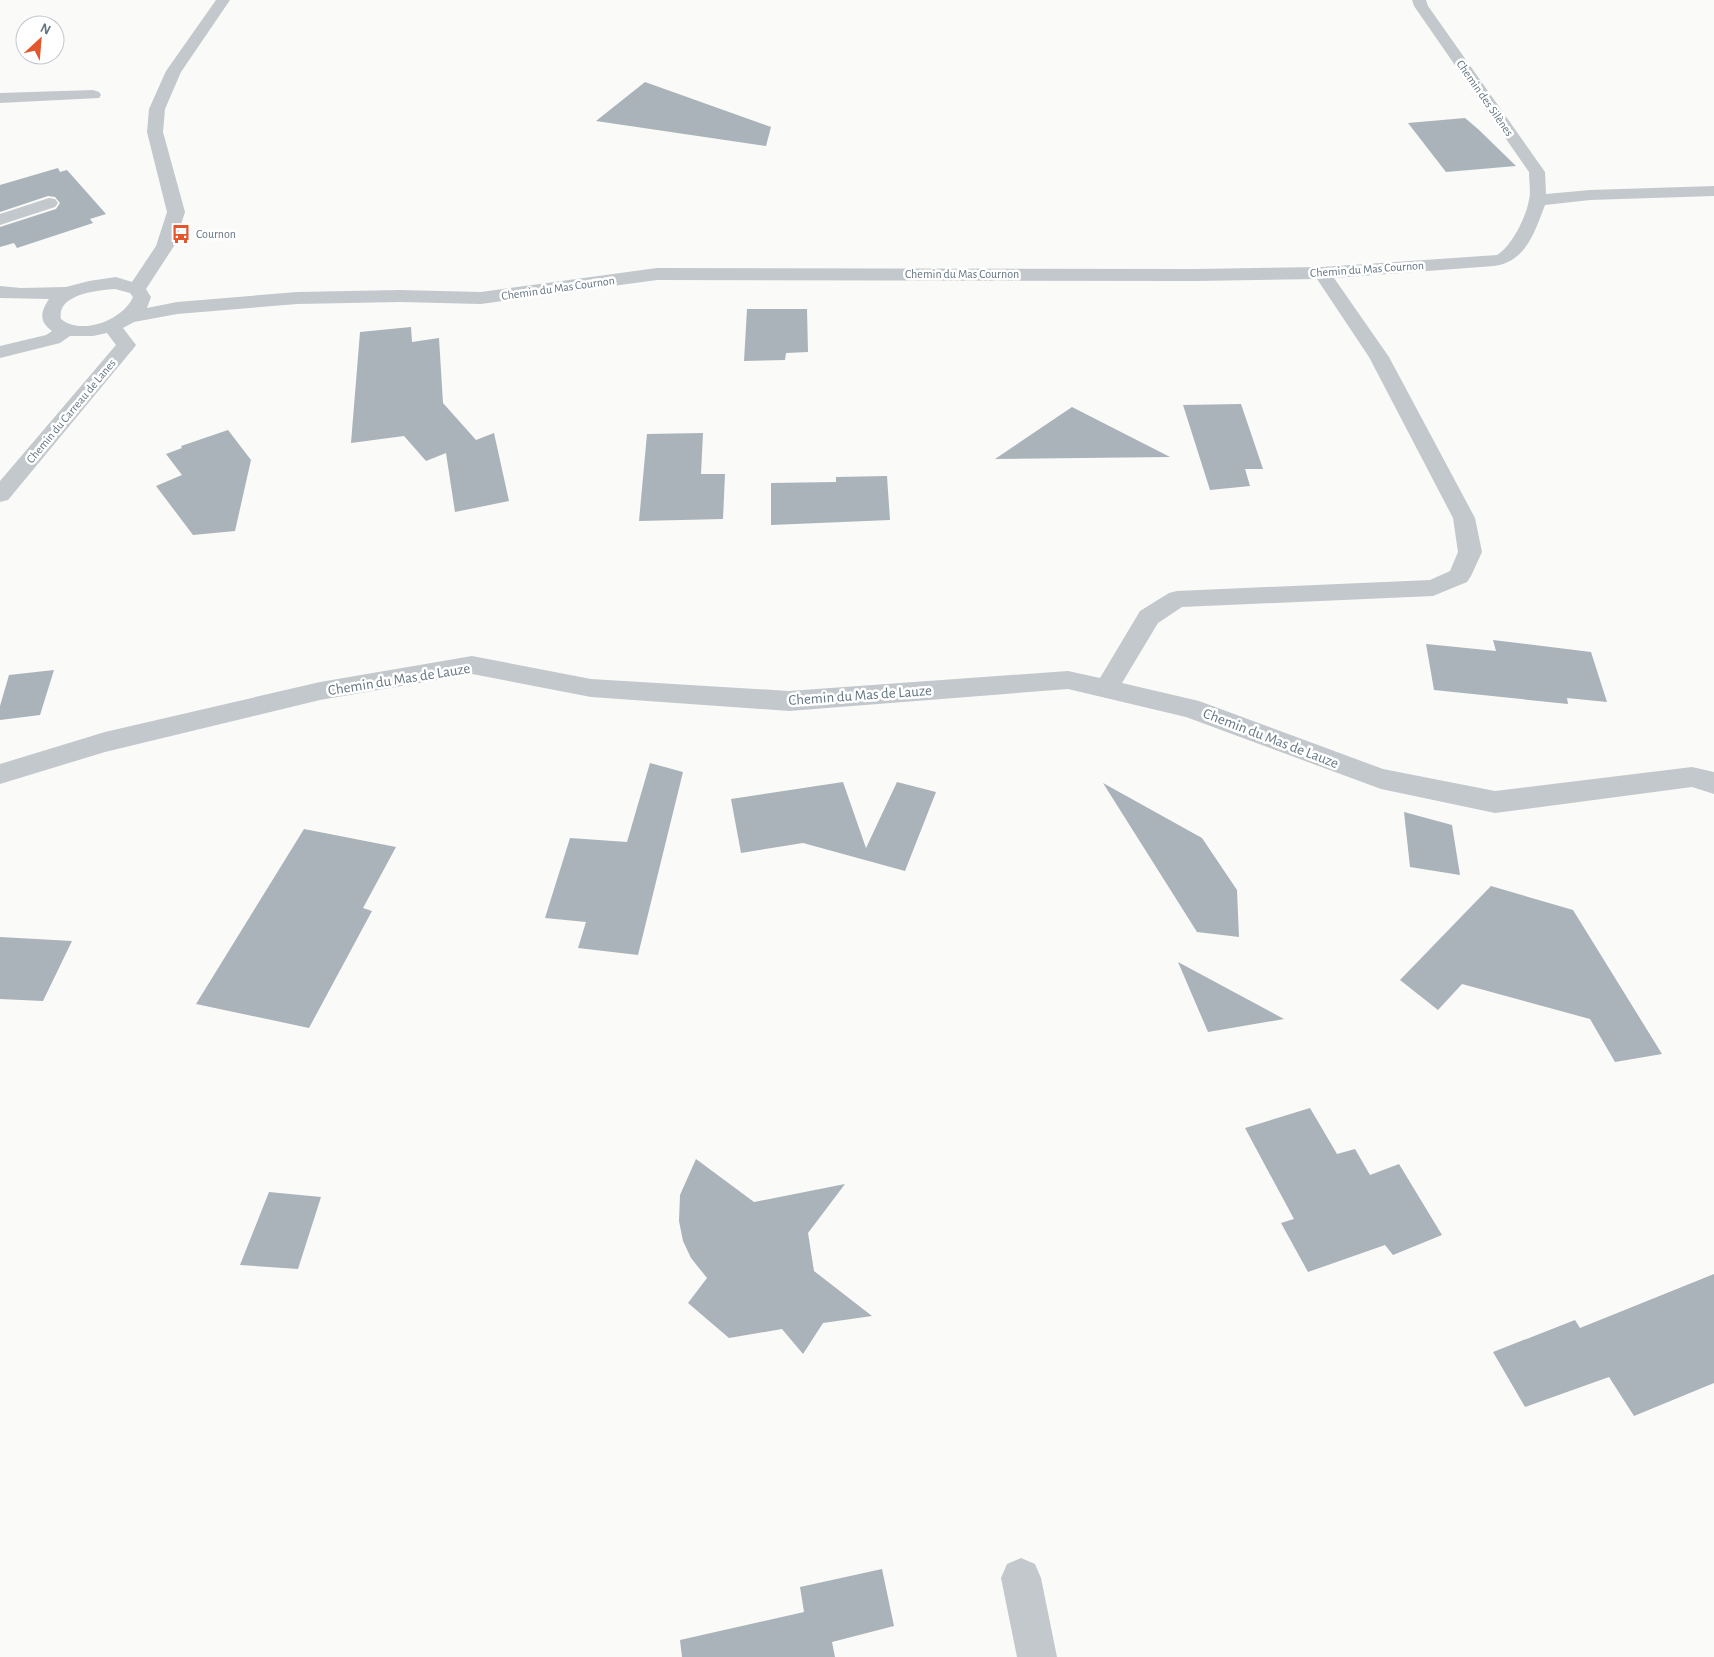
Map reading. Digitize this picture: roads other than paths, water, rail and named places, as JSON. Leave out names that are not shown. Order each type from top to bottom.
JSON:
[{"type":"street","points":[[21,294],[56,321],[80,331],[111,326],[137,311],[141,304],[140,293],[165,246],[176,212],[155,132],[156,109],[174,71],[192,47],[214,7],[223,0]]},
{"type":"street","name":"Chemin des Silènes","points":[[1419,0],[1421,6],[1537,172],[1538,200]]},
{"type":"street","points":[[0,98],[93,95]]},
{"type":"street","points":[[1538,200],[1590,195],[1714,191]]},
{"type":"street","name":"Chemin du Mas Cournon","points":[[129,317],[176,308],[297,298],[400,296],[481,298],[657,274],[1195,275],[1322,273],[1484,261],[1506,258],[1518,244],[1531,220],[1538,200]]},
{"type":"street","points":[[0,220],[49,203]]},
{"type":"street","points":[[0,292],[21,294],[70,293],[102,284],[165,246]]},
{"type":"street","points":[[1106,689],[1149,617],[1177,599],[1433,588],[1459,576],[1470,552],[1464,518],[1378,357],[1322,273]]},
{"type":"street","name":"Chemin du Mas Cournon","points":[[102,284],[116,283],[176,308]]},
{"type":"street","points":[[2,352],[53,339],[56,321],[54,306],[60,299],[70,293]]},
{"type":"street","name":"Chemin du Carreau de Lanes","points":[[0,495],[126,345],[111,326]]},
{"type":"street","name":"Chemin du Mas de Lauze","points":[[0,774],[105,742],[320,691],[472,666],[592,688],[790,701],[1068,680],[1190,708],[1381,779],[1495,802],[1692,777],[1714,783]]},
{"type":"street","points":[[1021,1578],[1037,1657]]},
{"type":"place","name":"Cournon","points":[[181,234]]}]
